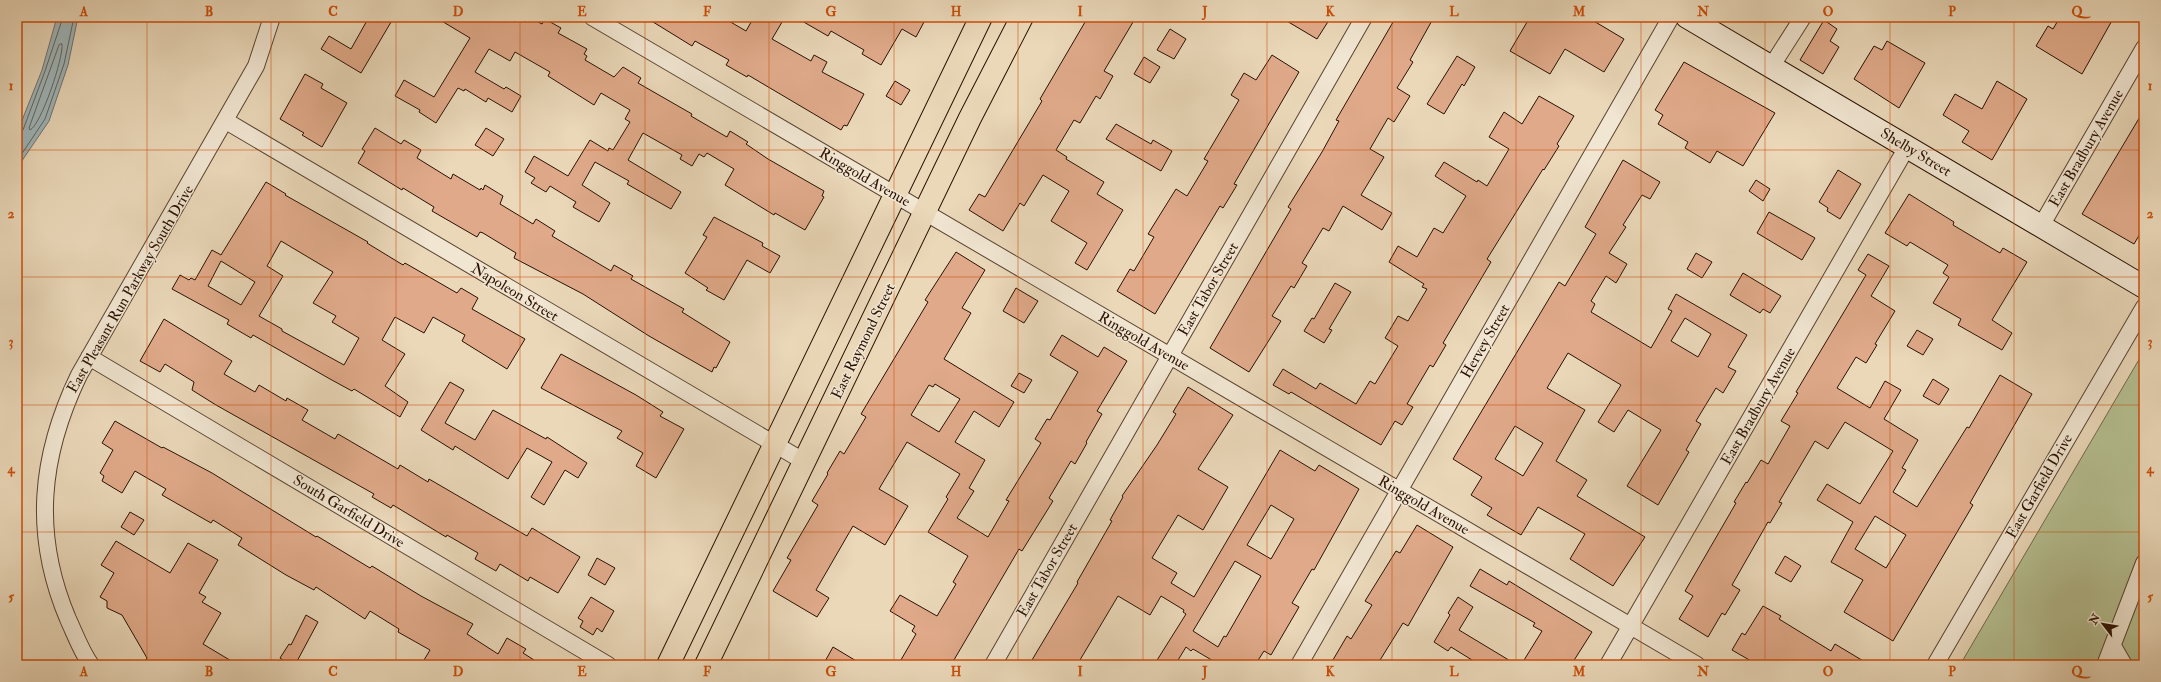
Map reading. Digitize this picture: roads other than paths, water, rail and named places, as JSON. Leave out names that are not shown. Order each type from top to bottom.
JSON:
[{"type":"main road","points":[[668,665],[981,17]]},
{"type":"main road","name":"East Raymond Street","points":[[706,665],[926,212],[970,118],[1022,17]]},
{"type":"main road","name":"Shelby Street","points":[[1687,17],[2144,287]]},
{"type":"street","name":"East Pleasant Run Parkway South Drive","points":[[91,665],[76,637],[55,584],[46,530],[45,512],[47,472],[58,423],[77,379],[226,121],[256,66],[272,17]]},
{"type":"street","name":"Ringgold Avenue","points":[[592,17],[1696,665]]},
{"type":"street","name":"East Tabor Street","points":[[993,665],[1364,17]]},
{"type":"street","name":"Hervey Street","points":[[1299,665],[1671,17]]},
{"type":"street","points":[[1771,67],[1803,17]]},
{"type":"street","name":"East Bradbury Avenue","points":[[2041,226],[2144,48]]},
{"type":"street","name":"Napoleon Street","points":[[226,121],[805,462]]},
{"type":"street","name":"East Bradbury Avenue","points":[[1608,665],[1907,147]]},
{"type":"street","name":"East Garfield Drive","points":[[1935,665],[2144,307]]},
{"type":"street","name":"South Garfield Drive","points":[[90,357],[608,665]]},
{"type":"street","points":[[2105,665],[2144,563]]},
{"type":"street","points":[[2113,646],[2124,665]]},
{"type":"water","points":[[57,17],[78,17],[68,65],[49,121],[17,168],[17,133],[42,70]]}]
